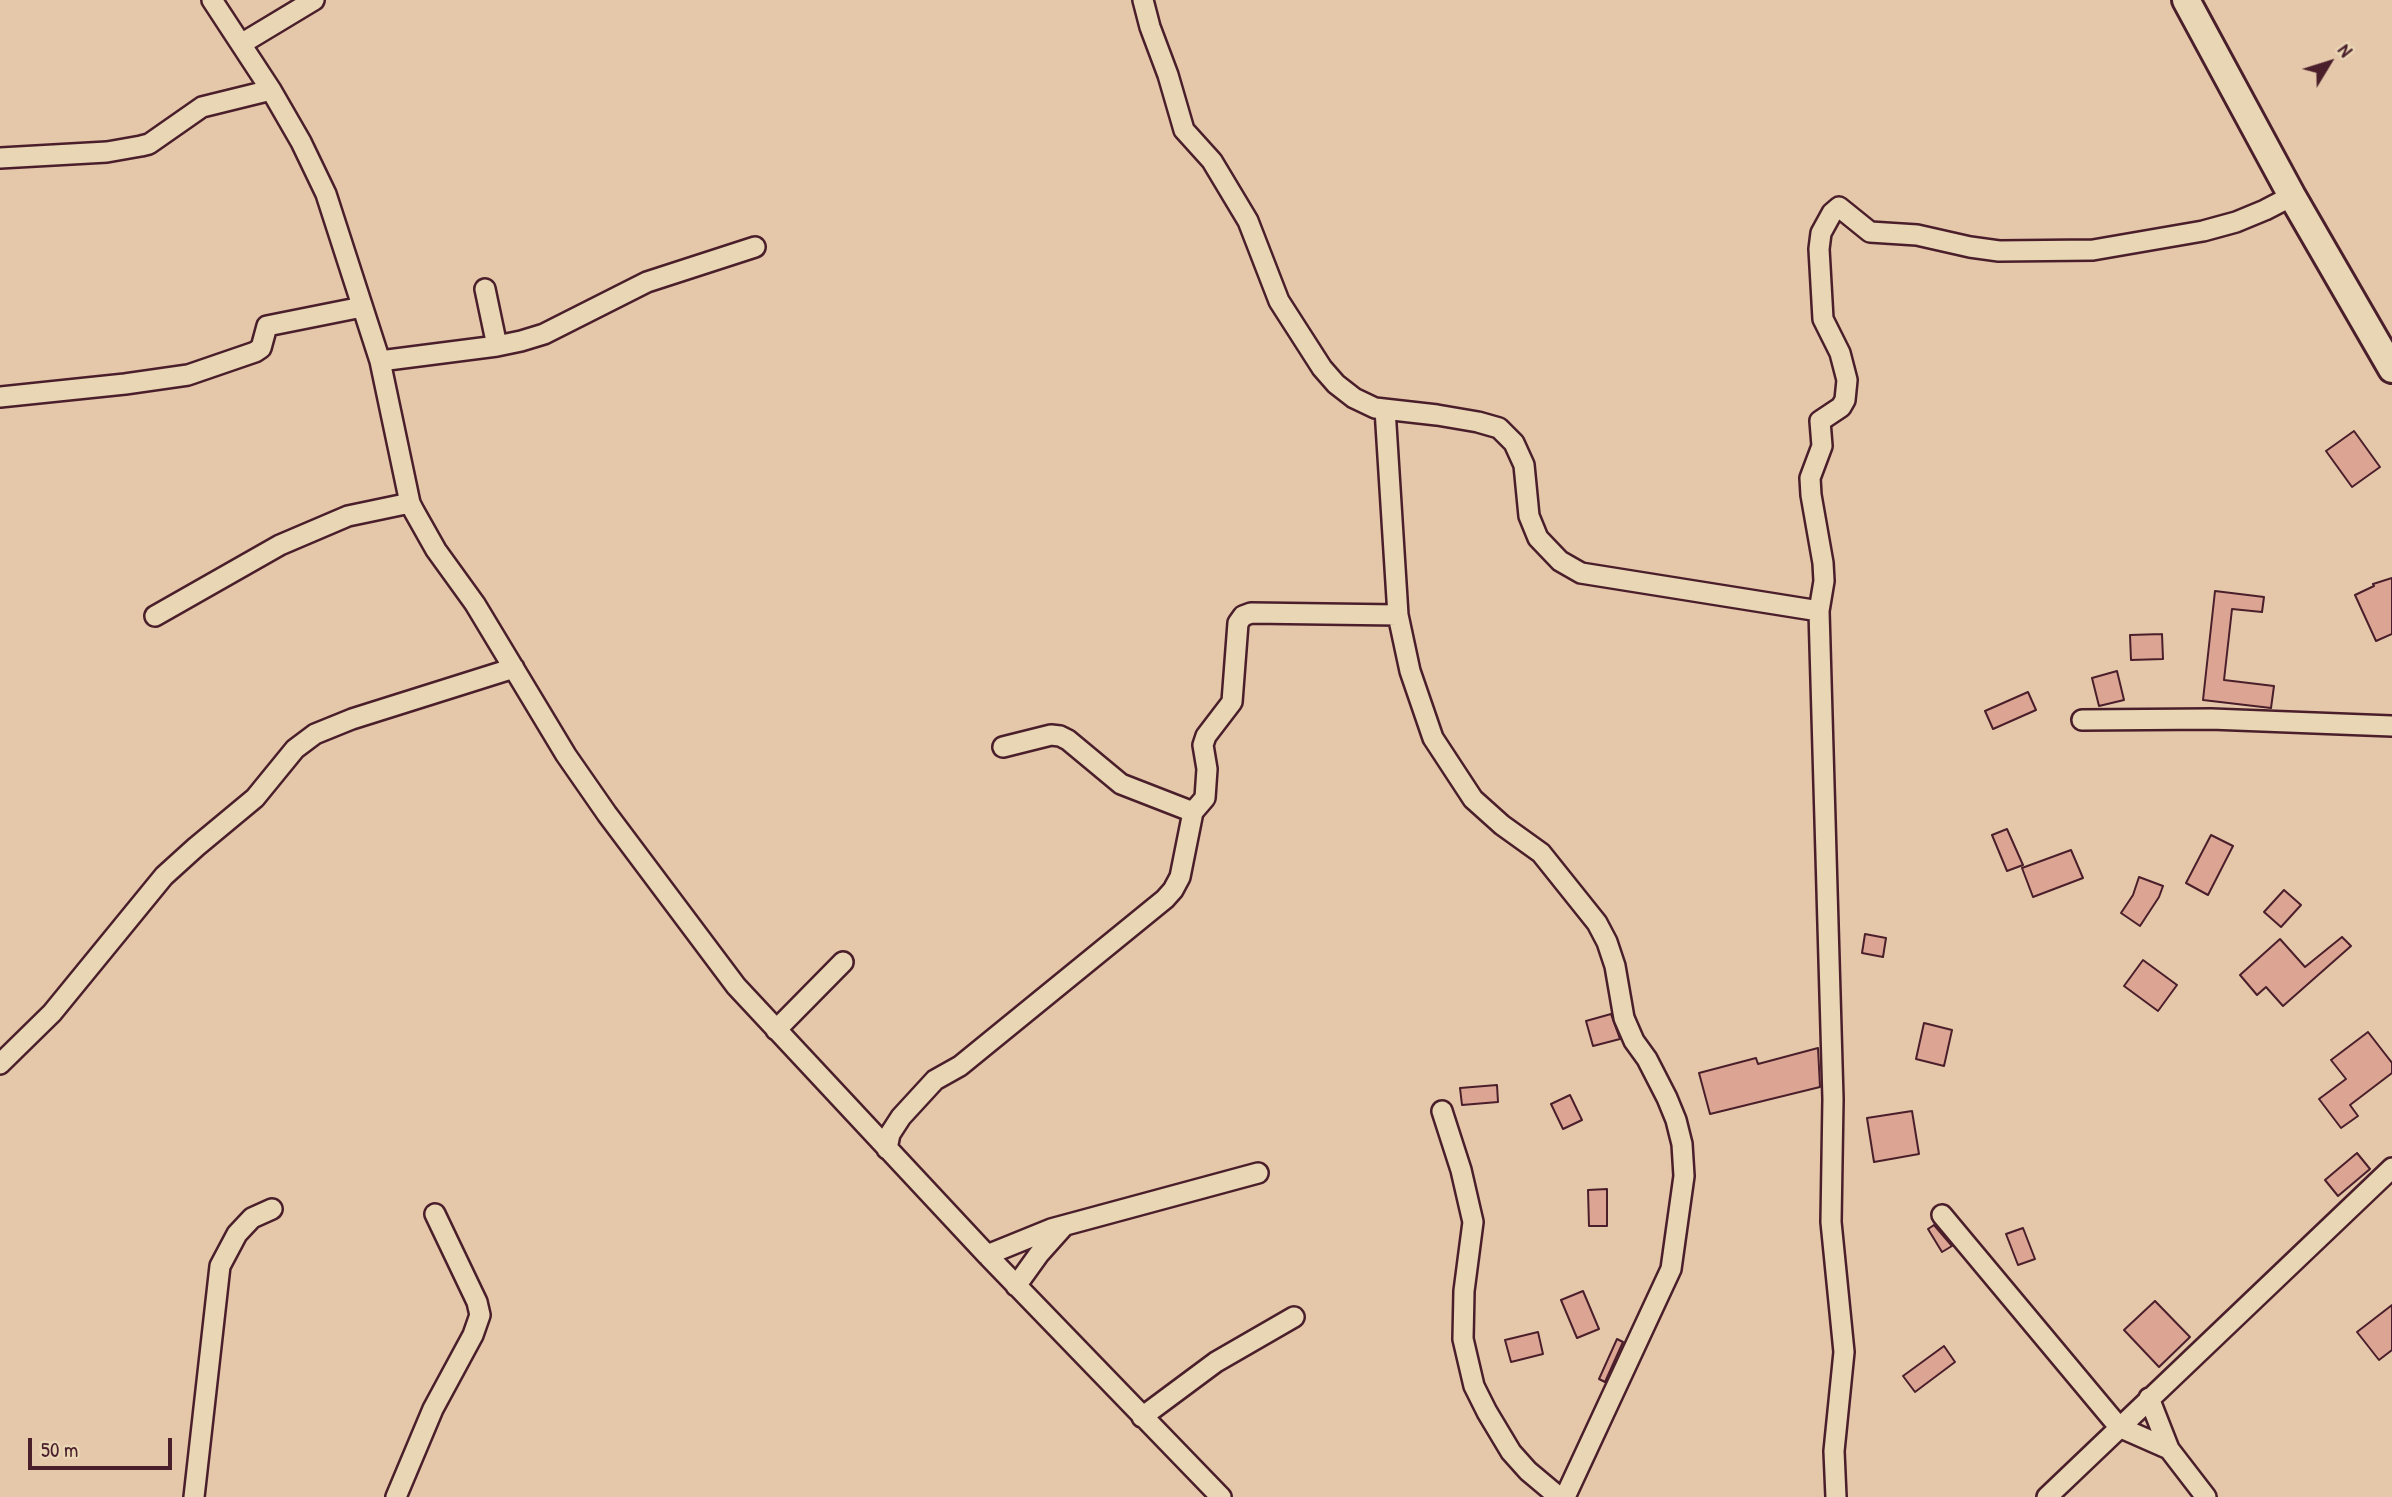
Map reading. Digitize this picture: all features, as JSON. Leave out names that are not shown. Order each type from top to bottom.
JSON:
[{"type":"main road","points":[[2186,0],[2292,196],[2392,369]]},
{"type":"street","points":[[212,0],[271,90],[301,142],[326,194],[380,361],[410,503],[428,537],[475,604],[566,755],[736,986],[1016,1286],[1221,1497]]},
{"type":"street","points":[[241,44],[314,0]]},
{"type":"street","points":[[1143,0],[1184,130],[1212,161],[1248,221],[1279,300],[1322,368],[1336,384],[1354,398],[1375,408],[1437,415],[1499,428],[1514,443],[1524,465],[1529,516],[1538,538],[1560,561],[1581,573],[1819,611]]},
{"type":"street","points":[[0,158],[107,152],[149,144],[202,107],[271,90]]},
{"type":"street","points":[[1836,1497],[1835,1451],[1844,1352],[1831,1222],[1833,1100],[1819,611],[1824,581],[1812,504],[1811,478],[1822,446],[1820,421],[1841,407],[1845,400],[1847,380],[1840,353],[1825,327],[1821,310],[1821,233],[1839,207],[1870,232],[1917,235],[2000,251],[2093,250],[2203,231],[2236,222],[2292,196]]},
{"type":"street","points":[[380,361],[497,346],[544,334],[647,282],[755,247]]},
{"type":"street","points":[[485,289],[497,346]]},
{"type":"street","points":[[0,397],[188,375],[255,352],[261,348],[267,327],[362,307]]},
{"type":"street","points":[[1385,409],[1398,615],[1410,671],[1433,738],[1479,805],[1541,853],[1597,923],[1615,966],[1624,1018],[1667,1098],[1682,1144],[1684,1176],[1671,1269],[1565,1497]]},
{"type":"street","points":[[155,615],[280,545],[348,516],[410,503]]},
{"type":"street","points":[[887,1149],[890,1134],[901,1117],[935,1080],[960,1066],[1165,899],[1180,877],[1193,812],[1205,798],[1207,769],[1203,745],[1206,736],[1232,702],[1238,624],[1243,616],[1251,613],[1398,615]]},
{"type":"street","points":[[0,1064],[52,1013],[164,876],[196,846],[256,798],[295,749],[315,734],[352,719],[514,668]]},
{"type":"street","points":[[2082,720],[2211,719],[2392,726]]},
{"type":"street","points":[[1003,747],[1051,735],[1060,736],[1121,784],[1193,812]]},
{"type":"street","points":[[776,1030],[843,962]]},
{"type":"street","points":[[1442,1111],[1461,1170],[1473,1222],[1464,1291],[1463,1339],[1474,1386],[1511,1452],[1528,1471],[1559,1497]]},
{"type":"street","points":[[2047,1497],[2392,1168]]},
{"type":"street","points":[[987,1255],[1035,1234],[1258,1173]]},
{"type":"street","points":[[194,1497],[220,1266],[237,1234],[252,1218],[272,1209]]},
{"type":"street","points":[[396,1497],[433,1409],[473,1335],[480,1315],[477,1302],[435,1213]]},
{"type":"street","points":[[1942,1215],[2119,1427],[2169,1450]]},
{"type":"street","points":[[1016,1286],[1064,1226]]},
{"type":"street","points":[[1142,1417],[1216,1362],[1294,1317]]},
{"type":"street","points":[[2149,1398],[2169,1450],[2206,1497]]},
{"type":"building","points":[[2354,431],[2380,467],[2352,487],[2326,451]]},
{"type":"building","points":[[2392,578],[2392,634],[2376,641],[2355,595],[2374,586],[2373,584]]},
{"type":"building","points":[[2215,591],[2264,597],[2262,612],[2232,609],[2224,680],[2274,686],[2271,708],[2203,700]]},
{"type":"building","points":[[2162,634],[2163,659],[2131,660],[2130,635]]},
{"type":"building","points":[[2117,671],[2124,700],[2099,706],[2092,678]]},
{"type":"building","points":[[2028,692],[2036,710],[1993,729],[1985,711]]},
{"type":"building","points":[[2007,829],[2023,865],[2007,871],[1992,835]]},
{"type":"building","points":[[2211,835],[2233,846],[2208,895],[2186,883]]},
{"type":"building","points":[[2071,850],[2083,878],[2033,897],[2022,868]]},
{"type":"building","points":[[2139,877],[2163,886],[2140,926],[2121,913],[2133,895]]},
{"type":"building","points":[[2284,890],[2301,905],[2281,927],[2264,912]]},
{"type":"building","points":[[1865,934],[1886,938],[1883,957],[1862,953]]},
{"type":"building","points":[[2342,937],[2351,946],[2283,1006],[2266,987],[2257,995],[2240,975],[2280,939],[2305,967]]},
{"type":"building","points":[[2143,960],[2177,985],[2158,1011],[2124,986]]},
{"type":"building","points":[[1611,1014],[1620,1039],[1593,1046],[1586,1021]]},
{"type":"building","points":[[1924,1023],[1952,1030],[1944,1066],[1916,1059]]},
{"type":"building","points":[[2368,1032],[2392,1063],[2392,1073],[2350,1105],[2358,1116],[2341,1128],[2319,1099],[2346,1079],[2331,1060]]},
{"type":"building","points":[[1818,1048],[1820,1087],[1710,1114],[1699,1073],[1756,1058],[1758,1064]]},
{"type":"building","points":[[1497,1085],[1498,1102],[1462,1105],[1460,1088]]},
{"type":"building","points":[[1570,1095],[1582,1120],[1563,1129],[1551,1104]]},
{"type":"building","points":[[1912,1111],[1919,1154],[1874,1162],[1867,1118]]},
{"type":"building","points":[[2357,1153],[2370,1169],[2338,1196],[2325,1180]]},
{"type":"building","points":[[1607,1189],[1607,1226],[1589,1226],[1588,1190]]},
{"type":"building","points":[[1934,1225],[1952,1246],[1942,1252],[1928,1229]]},
{"type":"building","points":[[2023,1228],[2035,1259],[2018,1265],[2006,1234]]},
{"type":"building","points":[[1583,1291],[1599,1329],[1577,1338],[1561,1300]]},
{"type":"building","points":[[2155,1301],[2190,1337],[2159,1367],[2124,1330]]},
{"type":"building","points":[[2392,1305],[2392,1350],[2379,1360],[2357,1332]]},
{"type":"building","points":[[1538,1332],[1543,1354],[1511,1362],[1505,1340]]},
{"type":"building","points":[[1617,1339],[1623,1342],[1605,1382],[1599,1379]]},
{"type":"building","points":[[1944,1346],[1955,1362],[1915,1392],[1903,1376]]}]
